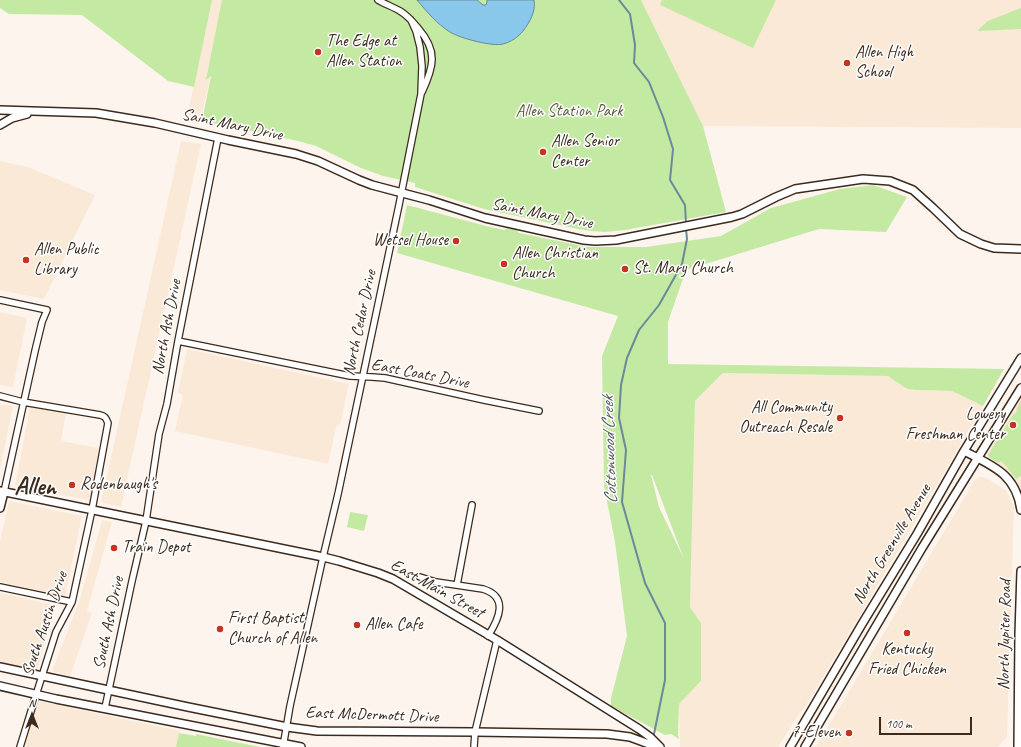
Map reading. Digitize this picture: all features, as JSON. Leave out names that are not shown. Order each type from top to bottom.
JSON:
[{"type":"street","name":"North Cedar Drive","points":[[378,0],[401,12],[411,20],[427,39],[431,47],[432,63],[430,73],[421,94]]},
{"type":"street","name":"North Cedar Drive","points":[[283,745],[338,494],[421,94],[422,66],[420,47],[416,31],[411,20]]},
{"type":"street","name":"Saint Mary Drive","points":[[0,110],[41,112],[76,111],[96,113],[155,123],[296,154],[318,161],[372,185],[429,200],[485,218],[584,240],[611,240],[725,219],[742,214],[795,189],[864,179],[890,182],[913,190],[960,234],[981,244],[994,248],[1021,249]]},
{"type":"street","name":"Saint Mary Drive","points":[[0,125],[12,118],[41,112]]},
{"type":"street","points":[[0,120],[0,125]]},
{"type":"street","name":"North Ash Drive","points":[[146,521],[159,434],[167,404],[218,138]]},
{"type":"street","points":[[0,300],[47,310],[42,322],[23,402],[2,491],[0,508]]},
{"type":"street","name":"East Coats Drive","points":[[178,341],[350,376],[385,378],[539,411]]},
{"type":"street","name":"North Greenville Avenue","points":[[790,747],[917,534],[964,451],[1021,358]]},
{"type":"street","name":"North Greenville Avenue","points":[[805,747],[922,548],[1021,388]]},
{"type":"street","points":[[0,396],[23,402]]},
{"type":"street","name":"South Austin Drive","points":[[20,747],[56,632],[72,602],[92,510],[108,423],[104,416],[100,415],[23,402]]},
{"type":"street","points":[[964,451],[1000,471],[1008,478],[1019,497],[1021,510]]},
{"type":"street","name":"East Main Street","points":[[2,491],[323,557],[359,567],[393,579],[497,640],[639,729],[650,737],[659,747]]},
{"type":"street","points":[[457,585],[472,504]]},
{"type":"street","name":"South Ash Drive","points":[[106,708],[146,521]]},
{"type":"street","name":"North Jupiter Road","points":[[1018,747],[1021,571]]},
{"type":"street","points":[[420,577],[436,582],[484,589],[495,595],[499,601],[500,608],[496,623],[488,636]]},
{"type":"street","points":[[0,587],[72,602]]},
{"type":"street","points":[[474,747],[475,732],[497,640]]},
{"type":"street","name":"East McDermott Drive","points":[[0,667],[286,726],[317,731],[609,734],[630,737],[659,747]]},
{"type":"street","name":"East McDermott Drive","points":[[0,686],[36,695],[283,745],[301,747]]},
{"type":"shaded area","points":[[212,0],[227,0],[200,124],[186,121]]},
{"type":"shaded area","name":"Allen High School","points":[[641,0],[1021,0],[1021,128],[703,126]]},
{"type":"shaded area","points":[[181,141],[201,144],[121,507],[101,502]]},
{"type":"shaded area","points":[[0,161],[28,167],[95,195],[44,299],[0,290]]},
{"type":"shaded area","points":[[0,312],[27,318],[13,387],[0,385]]},
{"type":"shaded area","points":[[187,349],[349,384],[340,425],[337,424],[328,464],[175,431],[183,395],[178,393]]},
{"type":"shaded area","points":[[723,373],[888,376],[908,389],[952,391],[983,406],[807,704],[778,747],[680,747],[679,704],[701,681],[701,623],[690,607],[695,401]]},
{"type":"shaded area","name":"Lowery Freshman Center","points":[[1021,397],[1021,489],[1009,472],[988,459],[987,454]]},
{"type":"shaded area","points":[[0,404],[13,406],[0,470]]},
{"type":"shaded area","points":[[30,407],[66,413],[61,441],[99,448],[89,500],[15,486]]},
{"type":"shaded area","points":[[979,477],[986,478],[1006,490],[1014,506],[1007,737],[998,747],[816,747],[974,481]]},
{"type":"shaded area","points":[[9,501],[82,516],[65,596],[0,582],[0,541]]},
{"type":"shaded area","points":[[102,520],[112,522],[87,611],[92,613],[70,676],[52,671],[80,599]]},
{"type":"shaded area","points":[[0,593],[54,605],[37,672],[0,664]]},
{"type":"shaded area","points":[[39,701],[180,731],[176,747],[23,747]]},
{"type":"green space","points":[[0,0],[212,0],[194,87],[168,81],[82,15],[9,14],[0,8]]},
{"type":"green space","name":"Allen Station Park","points":[[222,0],[641,0],[703,126],[726,212],[625,230],[605,232],[578,229],[484,209],[415,187],[415,183],[383,176],[361,168],[316,146],[202,121],[211,76],[206,80]]},
{"type":"green space","points":[[662,0],[776,0],[753,48],[660,5]]},
{"type":"green space","points":[[1021,8],[1021,29],[978,30],[988,21]]},
{"type":"green space","points":[[873,185],[907,197],[886,232],[819,229],[686,270],[668,322],[668,364],[1004,369],[983,406],[952,391],[908,389],[888,376],[723,373],[695,401],[690,607],[701,623],[701,681],[679,704],[679,739],[671,734],[665,735],[611,706],[611,698],[627,636],[615,542],[604,486],[602,356],[618,316],[397,253],[407,205],[486,226],[504,230],[508,228],[516,230],[519,233],[588,247],[646,247],[721,236],[771,208],[840,189]],"holes":[[[652,475],[684,559],[659,507]]]},
{"type":"green space","name":"Lowery Freshman Center","points":[[1021,400],[1021,476],[1016,479],[1001,461],[998,463],[988,455],[1018,409],[1016,410]]},
{"type":"green space","points":[[350,512],[368,515],[364,531],[347,527]]},
{"type":"green space","points":[[179,733],[196,736],[196,734],[260,747],[176,747]]},
{"type":"water","points":[[417,0],[477,0],[483,5],[486,5],[487,0],[534,0],[534,8],[532,16],[523,31],[512,41],[498,45],[461,37],[450,32],[436,22]]},
{"type":"waterway","name":"Cottonwood Creek","points":[[619,0],[630,14],[635,45],[634,63],[649,82],[663,117],[673,149],[670,180],[685,205],[686,224]]},
{"type":"waterway","name":"Cottonwood Creek","points":[[654,734],[665,680],[665,623],[645,583],[622,502],[626,450],[619,418],[621,385],[627,358],[639,330],[659,305],[682,264],[687,239],[686,229]]},
{"type":"place","name":"The Edge at Allen Station","points":[[318,52]]},
{"type":"place","name":"Allen High School","points":[[847,63]]},
{"type":"place","name":"Allen Senior Center","points":[[543,152]]},
{"type":"place","name":"Wetsel House","points":[[456,241]]},
{"type":"place","name":"Allen Public Library","points":[[26,260]]},
{"type":"place","name":"Allen Christian Church","points":[[504,264]]},
{"type":"place","name":"St. Mary Church","points":[[625,269]]},
{"type":"place","name":"All Community Outreach Resale","points":[[840,418]]},
{"type":"place","name":"Lowery Freshman Center","points":[[1013,425]]},
{"type":"place","name":"Rodenbaugh's","points":[[72,485]]},
{"type":"place","name":"Train Depot","points":[[114,548]]},
{"type":"place","name":"Allen Cafe","points":[[357,625]]},
{"type":"place","name":"First Baptist Church of Allen","points":[[220,629]]},
{"type":"place","name":"Kentucky Fried Chicken","points":[[907,633]]},
{"type":"place","name":"7-Eleven","points":[[849,733]]},
{"type":"district","name":"Allen","points":[[35,487]]}]
